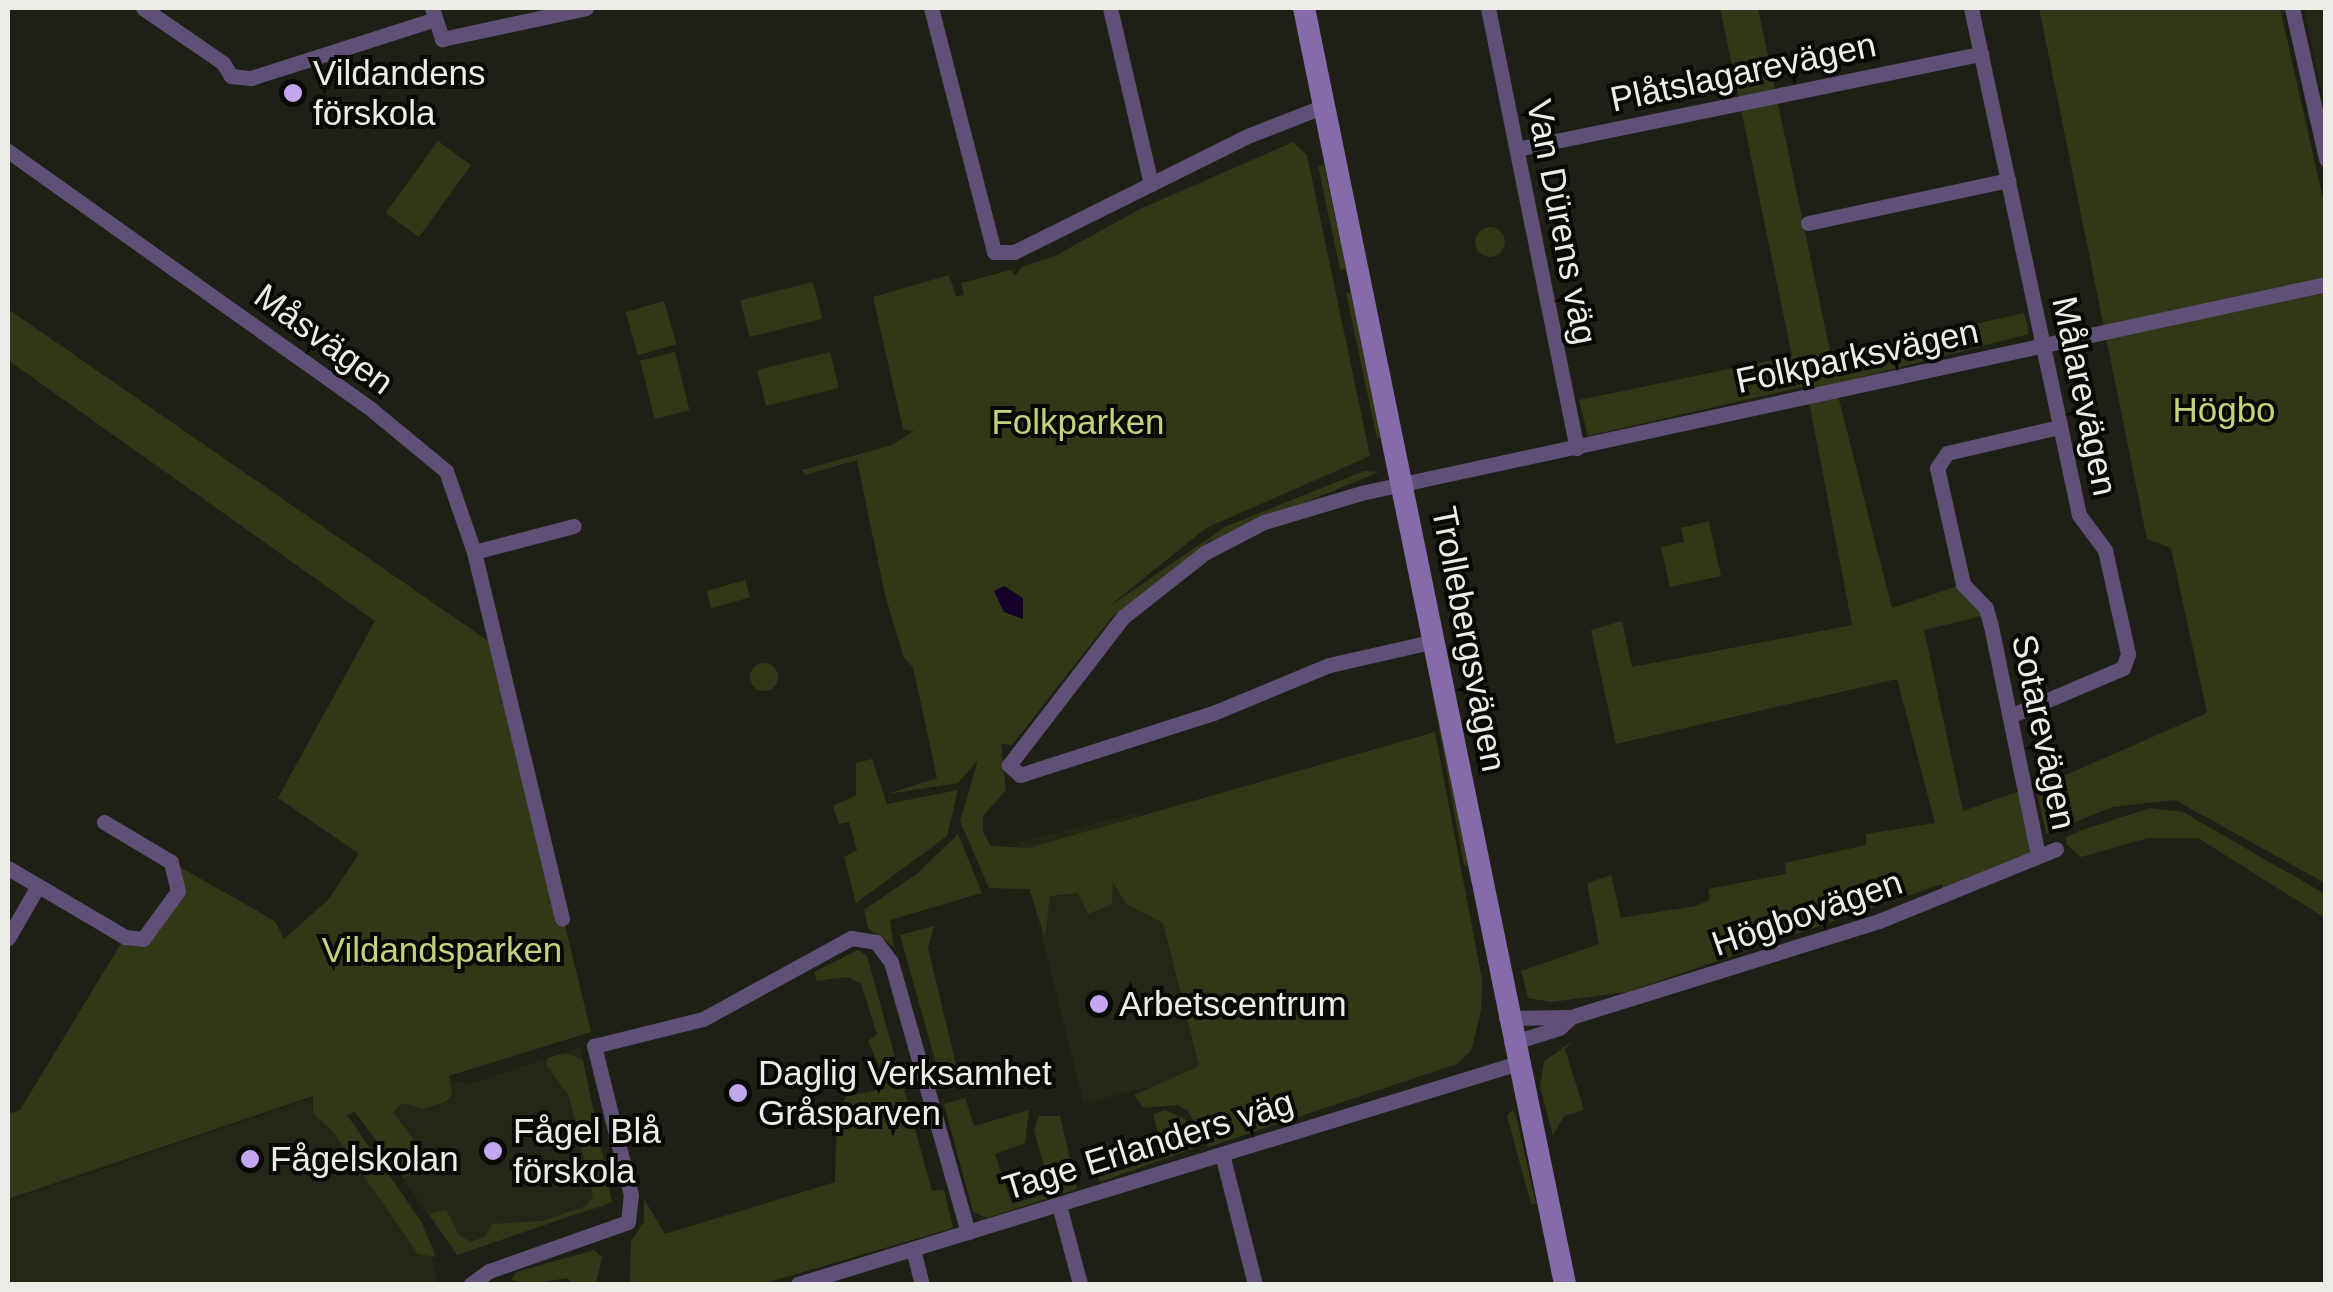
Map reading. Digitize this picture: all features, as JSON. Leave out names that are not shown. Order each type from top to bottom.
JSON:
[{"type":"street","points":[[143,8],[222,63],[231,76],[250,78],[433,14],[442,39],[586,8]]},
{"type":"street","points":[[931,8],[994,252],[1014,252],[1151,184],[1322,107]]},
{"type":"street","points":[[1110,8],[1151,184]]},
{"type":"street","name":"Trollebergsvägen","points":[[1304,8],[1435,641],[1513,1054],[1565,1284]]},
{"type":"street","name":"Van Dürens väg","points":[[1488,8],[1577,448]]},
{"type":"street","name":"Målarevägen","points":[[1971,8],[2079,516],[2105,550],[2128,654],[2123,668],[2010,716]]},
{"type":"street","points":[[2292,8],[2326,159]]},
{"type":"street","name":"Plåtslagarevägen","points":[[1516,149],[1981,54]]},
{"type":"street","name":"Måsvägen","points":[[8,151],[425,450],[459,496],[562,920]]},
{"type":"street","points":[[1808,222],[2008,180]]},
{"type":"street","name":"Folkparksvägen","points":[[1435,641],[1329,665],[1213,714],[1026,773],[1012,770],[1012,754],[1107,634],[1182,569],[1264,522],[1402,486],[2326,284]]},
{"type":"street","name":"Sotarevägen","points":[[2038,855],[1986,608],[1958,568],[1937,468],[1947,453],[2058,428]]},
{"type":"street","points":[[474,552],[574,526]]},
{"type":"street","points":[[8,868],[136,941],[149,936],[174,902],[178,884],[171,862],[104,822]]},
{"type":"street","name":"Högbovägen","points":[[1506,1018],[1571,1017],[1800,949],[1944,898],[2056,848]]},
{"type":"street","points":[[8,938],[38,886]]},
{"type":"street","points":[[471,1284],[489,1271],[628,1222],[630,1195],[594,1046],[703,1019],[833,944],[861,938],[883,947],[890,962],[968,1232]]},
{"type":"street","name":"Högbovägen","points":[[1513,1054],[1571,1017]]},
{"type":"street","name":"Tage Erlanders väg","points":[[798,1284],[1222,1154],[1513,1054]]},
{"type":"street","points":[[1222,1154],[1255,1284]]},
{"type":"street","points":[[1059,1205],[1080,1284]]},
{"type":"street","points":[[913,1249],[922,1284]]},
{"type":"shaded area","points":[[2304,8],[2325,8],[2325,108]]},
{"type":"shaded area","points":[[1004,586],[1023,598],[1023,619],[1004,612],[994,591]]},
{"type":"shaded area","points":[[1136,813],[1201,1074],[1084,1103],[1019,842]]},
{"type":"shaded area","name":"Fågel Blå förskola","points":[[580,1047],[611,1189],[604,1207],[452,1248],[357,1112],[444,1079],[471,1084]]},
{"type":"shaded area","name":"Fågelskolan","points":[[313,1098],[430,1247],[437,1284],[8,1284],[8,1201]]},
{"type":"green space","points":[[1720,8],[1758,8],[1831,356],[2024,313],[2029,334],[1835,384],[1892,608],[1963,584],[1987,615],[1924,630],[1963,811],[2025,789],[2038,855],[1944,898],[1942,884],[1627,992],[1551,1002],[1528,998],[1521,971],[1599,944],[1587,883],[1611,875],[1621,918],[1695,906],[1710,900],[1708,889],[1786,874],[1785,863],[1866,845],[1866,834],[1935,823],[1897,679],[1616,744],[1591,630],[1622,621],[1632,667],[1852,625],[1806,386],[1588,436],[1579,400],[1792,356]]},
{"type":"green space","name":"Högbo","points":[[2039,8],[2280,8],[2326,212],[2325,883],[2175,800],[2112,807],[2046,834],[2036,788],[2207,713],[2171,548],[2147,539]]},
{"type":"green space","points":[[438,141],[471,165],[419,237],[386,213]]},
{"type":"green space","name":"Folkparken","points":[[1293,142],[1307,155],[1370,456],[1206,528],[1107,608],[1225,527],[1364,471],[1379,472],[1208,542],[1112,617],[1012,745],[1001,744],[1006,790],[983,816],[983,832],[991,846],[1028,848],[1435,732],[1482,979],[1481,1011],[1471,1051],[1457,1064],[1208,1147],[1188,1111],[1177,1105],[1144,1108],[1134,1095],[1199,1066],[1163,923],[1126,904],[1101,863],[1113,884],[1112,904],[1088,914],[1078,893],[1050,896],[1045,937],[1029,889],[989,888],[960,821],[978,760],[958,783],[888,794],[937,778],[913,667],[904,658],[885,595],[857,460],[805,475],[802,470],[892,445],[914,431],[903,429],[873,297],[949,275],[956,296],[964,295],[961,283],[1011,270],[1016,276],[1021,267],[1055,256],[1140,209]]},
{"type":"green space","points":[[1324,165],[1346,269],[1340,270],[1318,166]]},
{"type":"green space","points":[[1490,227],[1504,236],[1505,242],[1496,256],[1490,257],[1476,248],[1475,242],[1484,228]]},
{"type":"green space","points":[[813,282],[822,319],[749,337],[740,300]]},
{"type":"green space","points":[[1351,292],[1382,438],[1377,439],[1346,293]]},
{"type":"green space","points":[[664,301],[676,344],[638,355],[626,312]]},
{"type":"green space","name":"Vildandsparken","points":[[8,309],[497,647],[591,1032],[449,1076],[452,1095],[445,1102],[423,1109],[402,1103],[393,1113],[413,1138],[416,1170],[404,1178],[355,1112],[347,1115],[421,1221],[436,1257],[418,1254],[334,1133],[313,1113],[313,1096],[8,1199],[8,1114],[20,1110],[125,937],[131,940],[173,902],[171,862],[275,921],[284,939],[328,900],[359,854],[278,798],[375,621],[8,360]]},
{"type":"green space","points":[[675,352],[690,410],[655,419],[640,361]]},
{"type":"green space","points":[[830,352],[839,388],[766,406],[757,370]]},
{"type":"green space","points":[[1709,521],[1721,576],[1670,587],[1661,547],[1684,542],[1681,528]]},
{"type":"green space","points":[[745,580],[750,597],[712,608],[707,591]]},
{"type":"green space","points":[[1428,654],[1468,867],[1464,865]]},
{"type":"green space","points":[[764,663],[774,667],[778,677],[774,687],[764,691],[754,687],[750,677],[754,667]]},
{"type":"green space","points":[[872,759],[887,804],[958,790],[947,836],[856,903],[844,857],[857,850],[849,822],[839,824],[833,806],[856,795],[856,763]]},
{"type":"green space","points":[[2150,808],[2183,812],[2325,894],[2325,918],[2198,838],[2148,838],[2081,857],[2067,845],[2065,838],[2079,831]]},
{"type":"green space","points":[[958,834],[982,893],[890,920],[894,947],[868,928],[864,910],[918,873]]},
{"type":"green space","points":[[934,926],[928,948],[958,1073],[940,1078],[900,935]]},
{"type":"green space","points":[[858,950],[867,956],[932,1191],[944,1190],[953,1228],[762,1284],[630,1284],[631,1241],[644,1222],[644,1199],[665,1234],[835,1182],[837,1110],[847,1096],[884,1089],[886,1081],[868,1041],[877,1034],[861,984],[847,977],[817,981],[814,972]]},
{"type":"green space","points":[[1573,1041],[1565,1049],[1584,1110],[1564,1116],[1553,1136],[1540,1087],[1544,1061]]},
{"type":"green space","points":[[566,1053],[583,1060],[612,1202],[457,1255],[429,1214],[446,1209],[459,1235],[471,1242],[486,1236],[492,1224],[542,1221],[586,1206],[593,1196],[569,1096],[547,1066],[547,1058]]},
{"type":"green space","points":[[965,1098],[974,1126],[1029,1110],[1025,1143],[995,1154],[1012,1204],[1051,1192],[1034,1130],[1039,1116],[1060,1116],[1077,1189],[987,1218],[973,1212],[944,1104]]},
{"type":"green space","points":[[1513,1109],[1536,1204],[1531,1204],[1507,1116]]},
{"type":"green space","points":[[1165,1110],[1185,1119],[1195,1148],[1100,1182],[1085,1148],[1106,1141],[1109,1148],[1158,1133],[1153,1114]]},
{"type":"green space","points":[[594,1250],[602,1257],[596,1284],[573,1284],[567,1278],[532,1284],[511,1280],[516,1272]]},
{"type":"place","name":"Vildandens förskola","points":[[293,93]]},
{"type":"place","name":"Arbetscentrum","points":[[1099,1004]]},
{"type":"place","name":"Daglig Verksamhet Gråsparven","points":[[738,1093]]},
{"type":"place","name":"Fågel Blå förskola","points":[[493,1151]]},
{"type":"place","name":"Fågelskolan","points":[[250,1159]]}]
